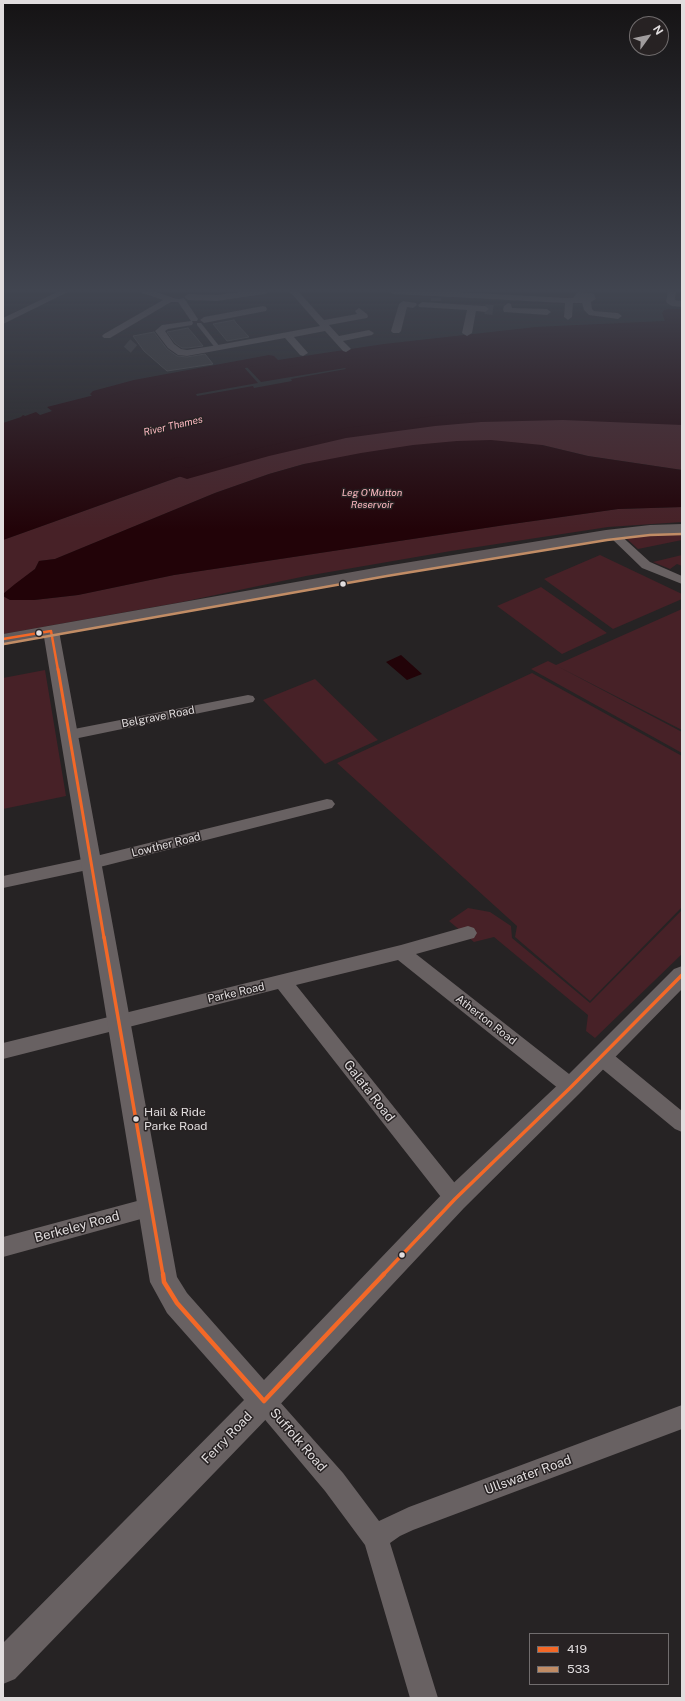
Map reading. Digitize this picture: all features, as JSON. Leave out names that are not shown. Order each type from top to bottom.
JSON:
[{"type":"main road","points":[[3,639],[386,571],[613,534],[682,528]]},
{"type":"street","points":[[613,534],[646,565],[682,580]]},
{"type":"street","name":"Suffolk Road","points":[[51,631],[120,1021],[164,1282],[169,1293],[334,1482],[376,1538],[424,1698]]},
{"type":"street","name":"Belgrave Road","points":[[69,735],[248,699]]},
{"type":"street","name":"Lowther Road","points":[[3,882],[92,863],[328,804]]},
{"type":"street","name":"Parke Road","points":[[3,1051],[283,982],[401,952],[468,933]]},
{"type":"street","name":"Atherton Road","points":[[401,952],[571,1088]]},
{"type":"street","name":"Ferry Road","points":[[3,1667],[264,1401],[455,1199],[571,1088],[682,974]]},
{"type":"street","name":"Galata Road","points":[[283,982],[455,1199]]},
{"type":"street","points":[[602,1057],[682,1123]]},
{"type":"street","name":"Berkeley Road","points":[[3,1247],[152,1207]]},
{"type":"street","name":"Ullswater Road","points":[[376,1538],[409,1519],[682,1417]]},
{"type":"shaded area","points":[[563,415],[682,420],[682,470],[588,456],[542,445],[304,464],[269,474],[215,493],[55,559],[39,561],[35,569],[3,594],[3,540],[187,474],[265,452],[346,433],[435,421],[481,417]]},
{"type":"shaded area","points":[[682,507],[682,522],[608,527],[451,551],[306,576],[182,602],[3,634],[3,596],[10,600],[34,600],[78,595],[174,575],[505,525],[618,509]]},
{"type":"shaded area","points":[[682,531],[682,540],[638,549],[626,538]]},
{"type":"shaded area","points":[[600,555],[682,594],[682,599],[613,629],[544,579]]},
{"type":"shaded area","points":[[682,555],[682,566],[677,564],[670,569],[653,562]]},
{"type":"shaded area","points":[[541,587],[607,633],[562,654],[497,606]]},
{"type":"shaded area","points":[[682,609],[682,730],[557,666],[682,732],[682,753],[531,669],[548,661],[556,665]]},
{"type":"shaded area","points":[[45,670],[66,796],[3,809],[3,678]]},
{"type":"shaded area","points":[[532,673],[682,756],[682,907],[590,1001],[515,937],[517,926],[337,763]]},
{"type":"shaded area","points":[[315,679],[378,740],[325,764],[263,700]]},
{"type":"shaded area","points":[[468,908],[490,912],[511,926],[512,938],[590,1003],[682,910],[682,954],[595,1038],[586,1031],[588,1015],[494,937],[474,942],[449,921]]},
{"type":"water","name":"River Thames","points":[[211,370],[682,370],[682,420],[563,415],[481,417],[435,421],[346,433],[265,452],[187,474],[3,540],[3,423],[23,415],[25,416],[36,412],[40,415],[52,411],[47,407],[134,385],[137,389],[144,388],[141,384]]},
{"type":"water","name":"Leg O'Mutton Reservoir","points":[[491,440],[542,445],[588,456],[682,470],[682,507],[618,509],[505,525],[174,575],[78,595],[34,600],[10,600],[3,596],[3,594],[35,569],[39,561],[55,559],[215,493],[269,474],[304,464],[413,445]]},
{"type":"water","points":[[401,655],[422,674],[407,680],[386,662]]},
{"type":"pier","points":[[247,370],[250,370],[261,382],[338,370],[291,379],[292,381],[254,388],[253,386],[197,396],[196,394],[258,383]]},
{"type":"waterway","points":[[123,405],[113,407],[98,394],[134,385],[137,389],[144,388],[141,384],[211,370]]},
{"type":"waterway","points":[[178,462],[167,466],[187,474],[265,452],[346,433],[435,421],[481,417],[563,415],[682,420]]},
{"type":"transit line","name":"533","points":[[4,644],[387,576],[607,540],[650,535],[682,534]]},
{"type":"transit line","name":"419","points":[[51,631],[164,1282],[177,1303],[264,1401]]},
{"type":"transit line","name":"419","points":[[3,639],[51,631]]},
{"type":"transit line","name":"419","points":[[264,1401],[455,1199],[571,1087],[682,975]]},
{"type":"place","name":"Hail & Ride Parke Road","points":[[136,1119]]}]
